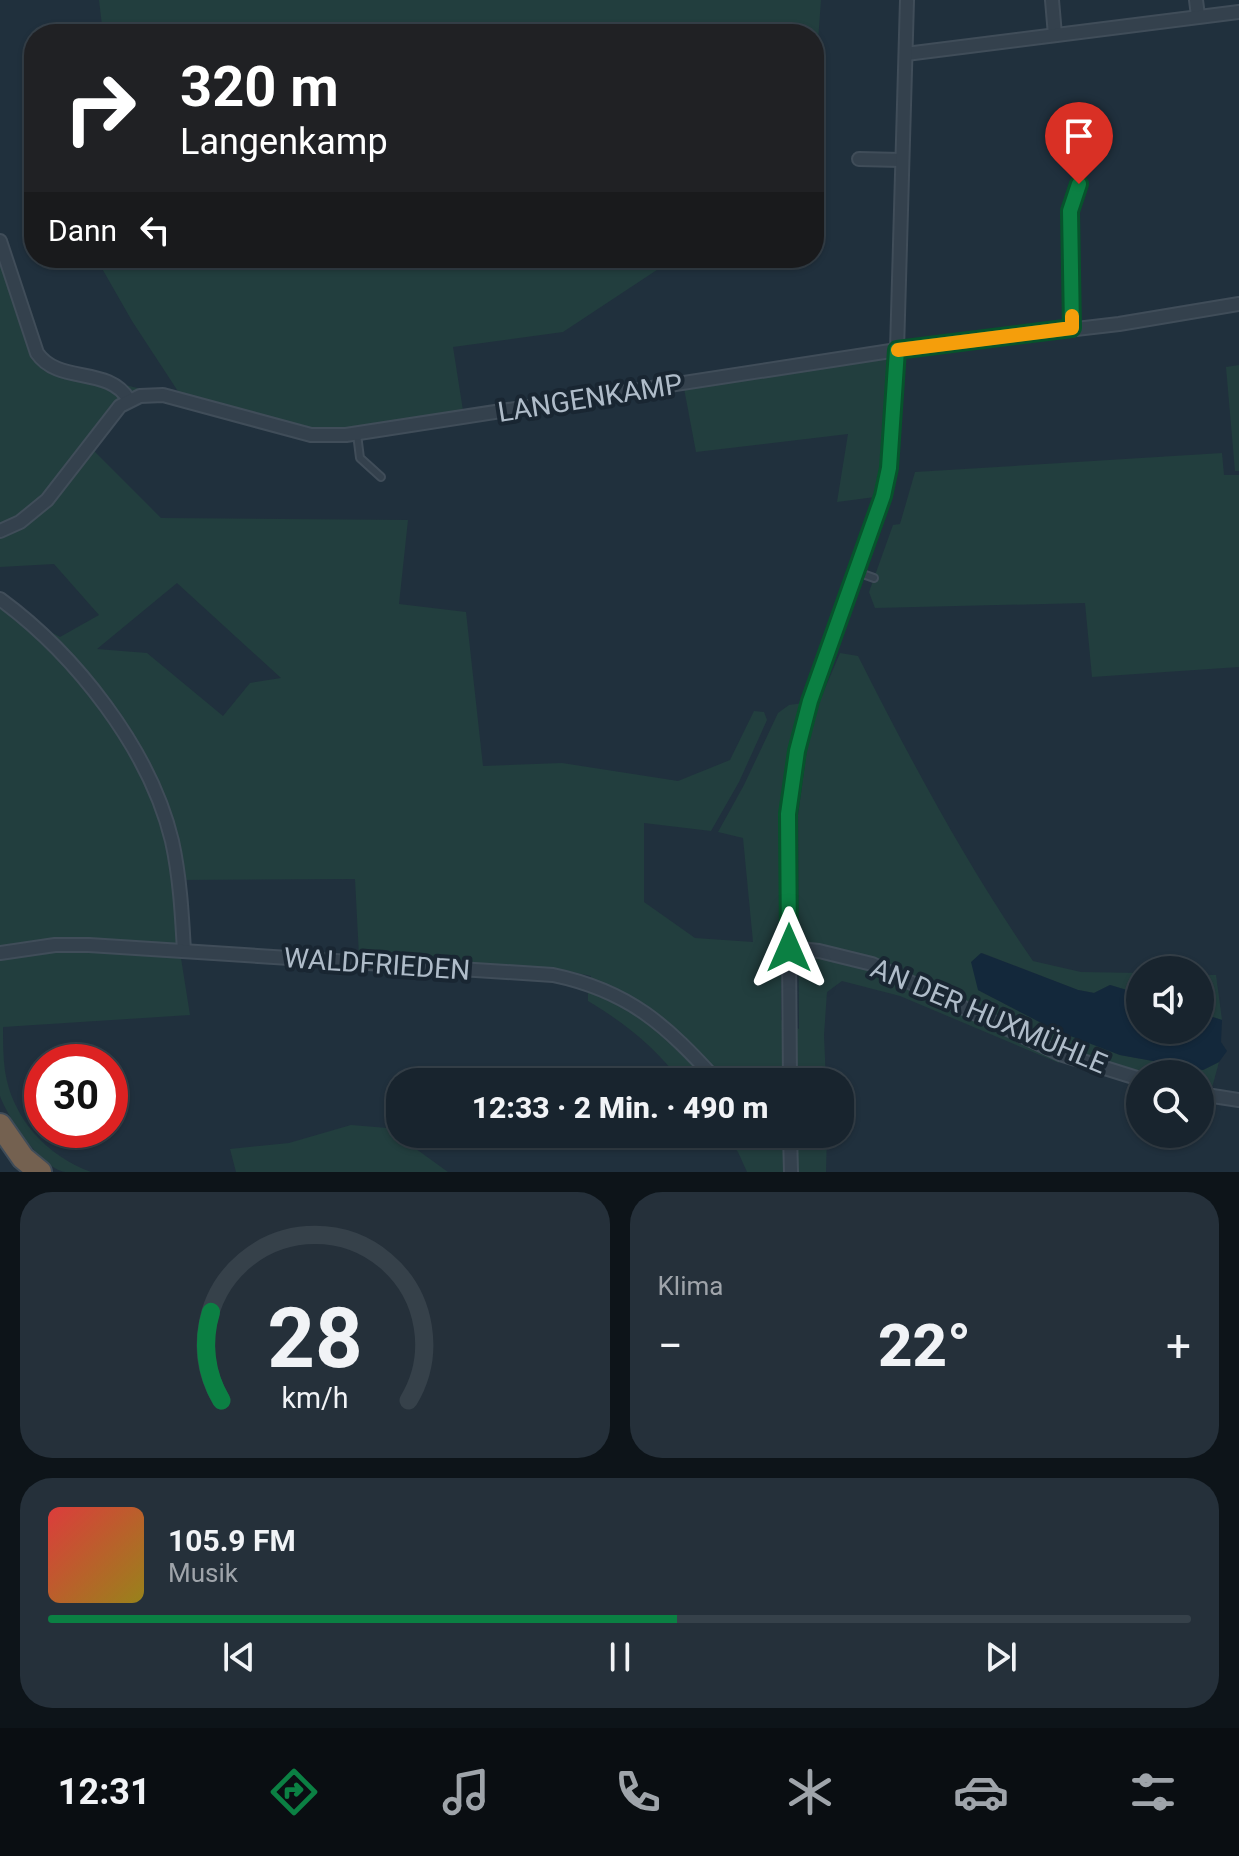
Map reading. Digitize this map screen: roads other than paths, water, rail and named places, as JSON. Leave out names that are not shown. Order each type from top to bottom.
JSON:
[{"type":"highway","points":[[0,1125],[23,1158],[40,1172]]},
{"type":"street","points":[[790,1068],[788,814],[797,751],[810,701],[883,496],[889,468],[897,350],[907,0]]},
{"type":"street","points":[[1052,0],[1055,35]]},
{"type":"street","points":[[1196,0],[1198,16]]},
{"type":"street","points":[[906,54],[1239,12]]},
{"type":"street","points":[[859,159],[901,160]]},
{"type":"street","points":[[1072,328],[1070,211],[1079,184]]},
{"type":"street","points":[[0,241],[37,353],[44,363],[53,368],[110,380],[129,400],[120,406],[65,479],[35,512],[0,531]]},
{"type":"street","name":"LANGENKAMP","points":[[129,400],[163,395],[311,435],[357,434],[897,350],[1119,324],[1239,304]]},
{"type":"street","points":[[0,599],[27,619],[55,647],[99,697],[135,750],[158,797],[172,840],[184,951]]},
{"type":"street","name":"WALDFRIEDEN","points":[[0,953],[55,945],[89,945],[553,975],[585,981],[613,992],[662,1025],[704,1068]]},
{"type":"street","name":"AN DER HUXMÜHLE","points":[[789,948],[819,951],[872,964],[1060,1054],[1126,1075]]},
{"type":"street","points":[[1214,1096],[1239,1100]]},
{"type":"street","points":[[790,1148],[791,1172]]},
{"type":"lane","points":[[357,434],[360,458],[381,477]]},
{"type":"lane","points":[[857,572],[874,578]]},
{"type":"water","points":[[981,953],[1078,990],[1094,993],[1110,985],[1126,990],[1126,1044],[1214,1044],[1214,1017],[1222,1020],[1221,1042],[1227,1051],[1214,1064],[1214,1060],[1148,1060],[1120,1055],[1055,1030],[978,990],[971,962]]}]
